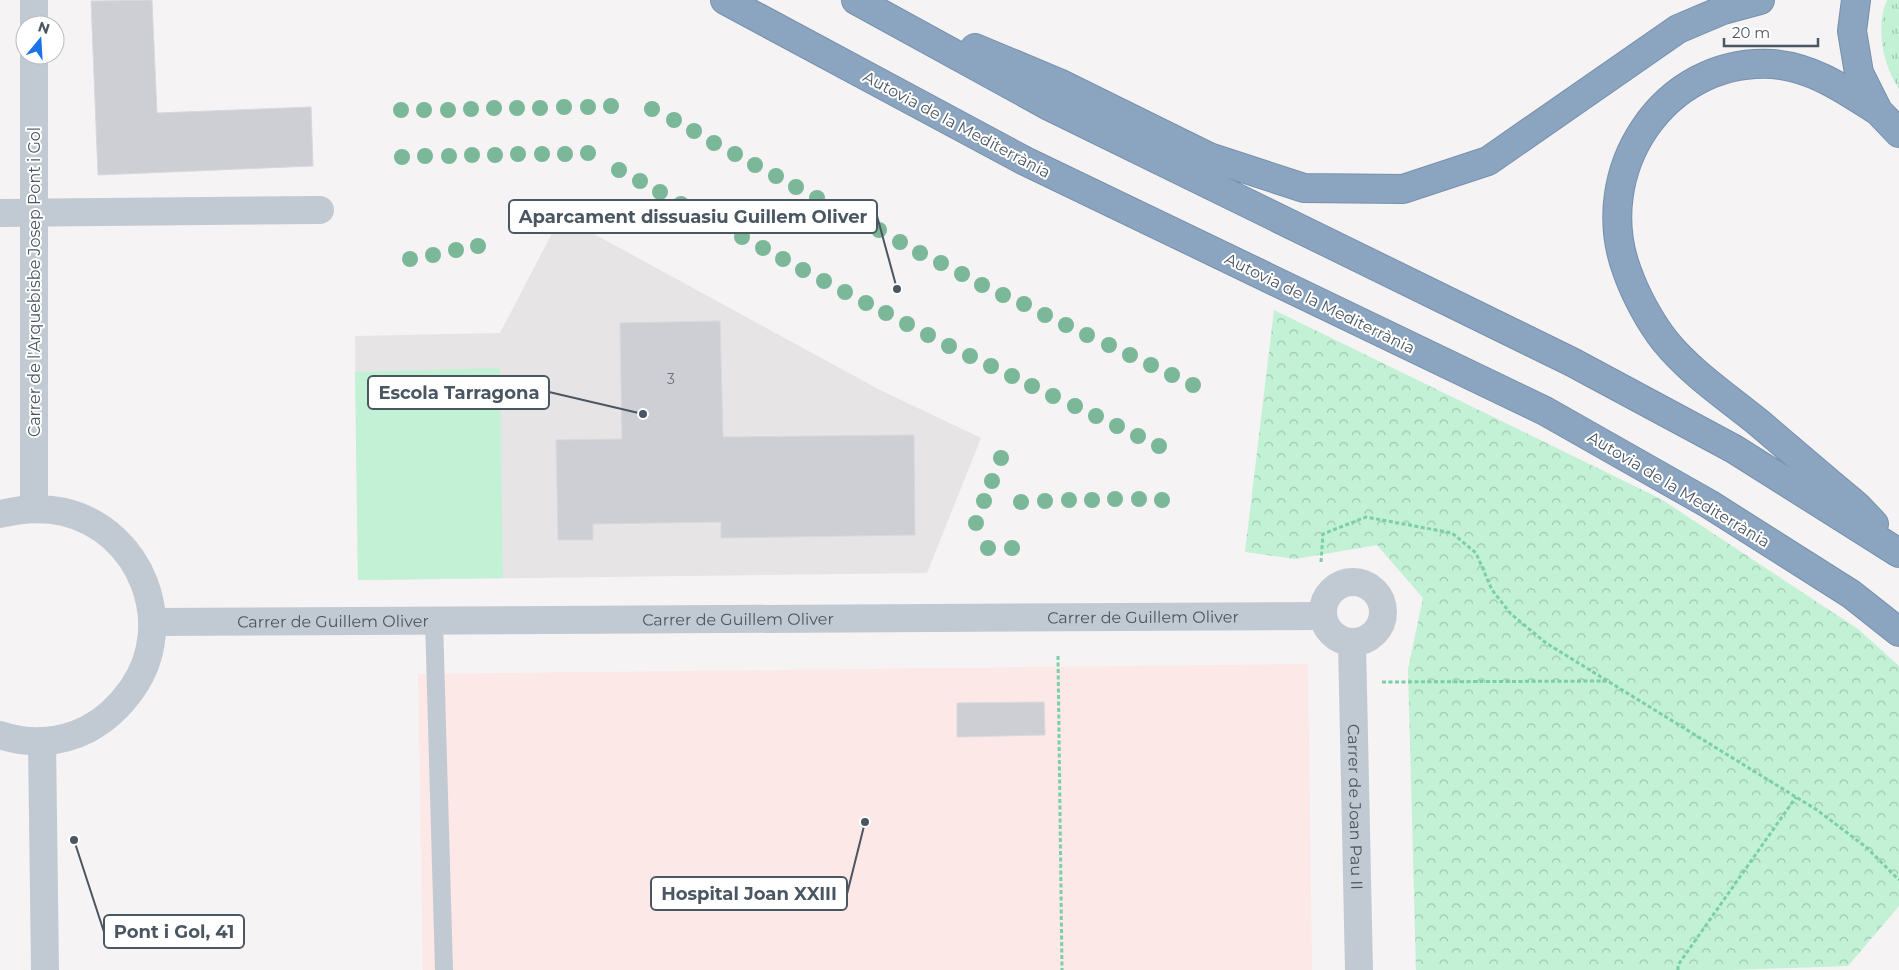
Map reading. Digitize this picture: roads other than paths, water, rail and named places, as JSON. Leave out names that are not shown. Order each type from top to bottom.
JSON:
[{"type":"highway","name":"Autovia de la Mediterrània","points":[[725,0],[1025,161],[1546,411],[1709,504],[1851,594],[1899,632]]},
{"type":"highway","points":[[856,0],[1049,106],[1581,366],[1734,449],[1899,552]]},
{"type":"highway","points":[[861,0],[1059,83],[1209,157],[1304,188],[1403,189],[1488,161],[1678,29],[1723,10],[1760,0]]},
{"type":"highway","points":[[1856,0],[1852,31],[1859,73],[1878,111]]},
{"type":"highway","points":[[1899,133],[1878,111],[1813,72],[1772,64],[1741,66],[1720,71],[1695,81],[1671,97],[1651,117],[1636,142],[1625,166],[1619,197],[1619,235],[1627,270],[1642,302],[1665,341],[1706,382],[1857,506],[1899,552]]},
{"type":"street","points":[[34,0],[34,15]]},
{"type":"street","name":"Carrer de l'Arquebisbe Josep Pont i Gol","points":[[34,65],[34,508]]},
{"type":"street","points":[[0,213],[320,210]]},
{"type":"street","points":[[0,514],[34,508],[64,512],[90,522],[108,533],[134,561],[146,583],[153,622],[151,648],[142,674],[120,706],[100,723],[78,734],[42,741],[25,741],[0,735]]},
{"type":"street","points":[[1352,582],[1364,584],[1375,592],[1383,610],[1381,624],[1376,632],[1366,640],[1352,642],[1331,633],[1323,616],[1326,600],[1333,589],[1352,582]]},
{"type":"street","name":"Carrer de Guillem Oliver","points":[[153,622],[1323,616]]},
{"type":"street","name":"Carrer de Joan Pau II","points":[[1352,642],[1359,970]]},
{"type":"street","points":[[42,741],[45,970]]},
{"type":"lane","points":[[434,620],[444,970]]},
{"type":"place","name":"Aparcament dissuasiu Guillem Oliver","points":[[897,289]]},
{"type":"place","name":"Escola Tarragona","points":[[643,414]]},
{"type":"place","name":"Hospital Joan XXIII","points":[[865,822]]},
{"type":"place","name":"Pont i Gol, 41","points":[[74,840]]}]
